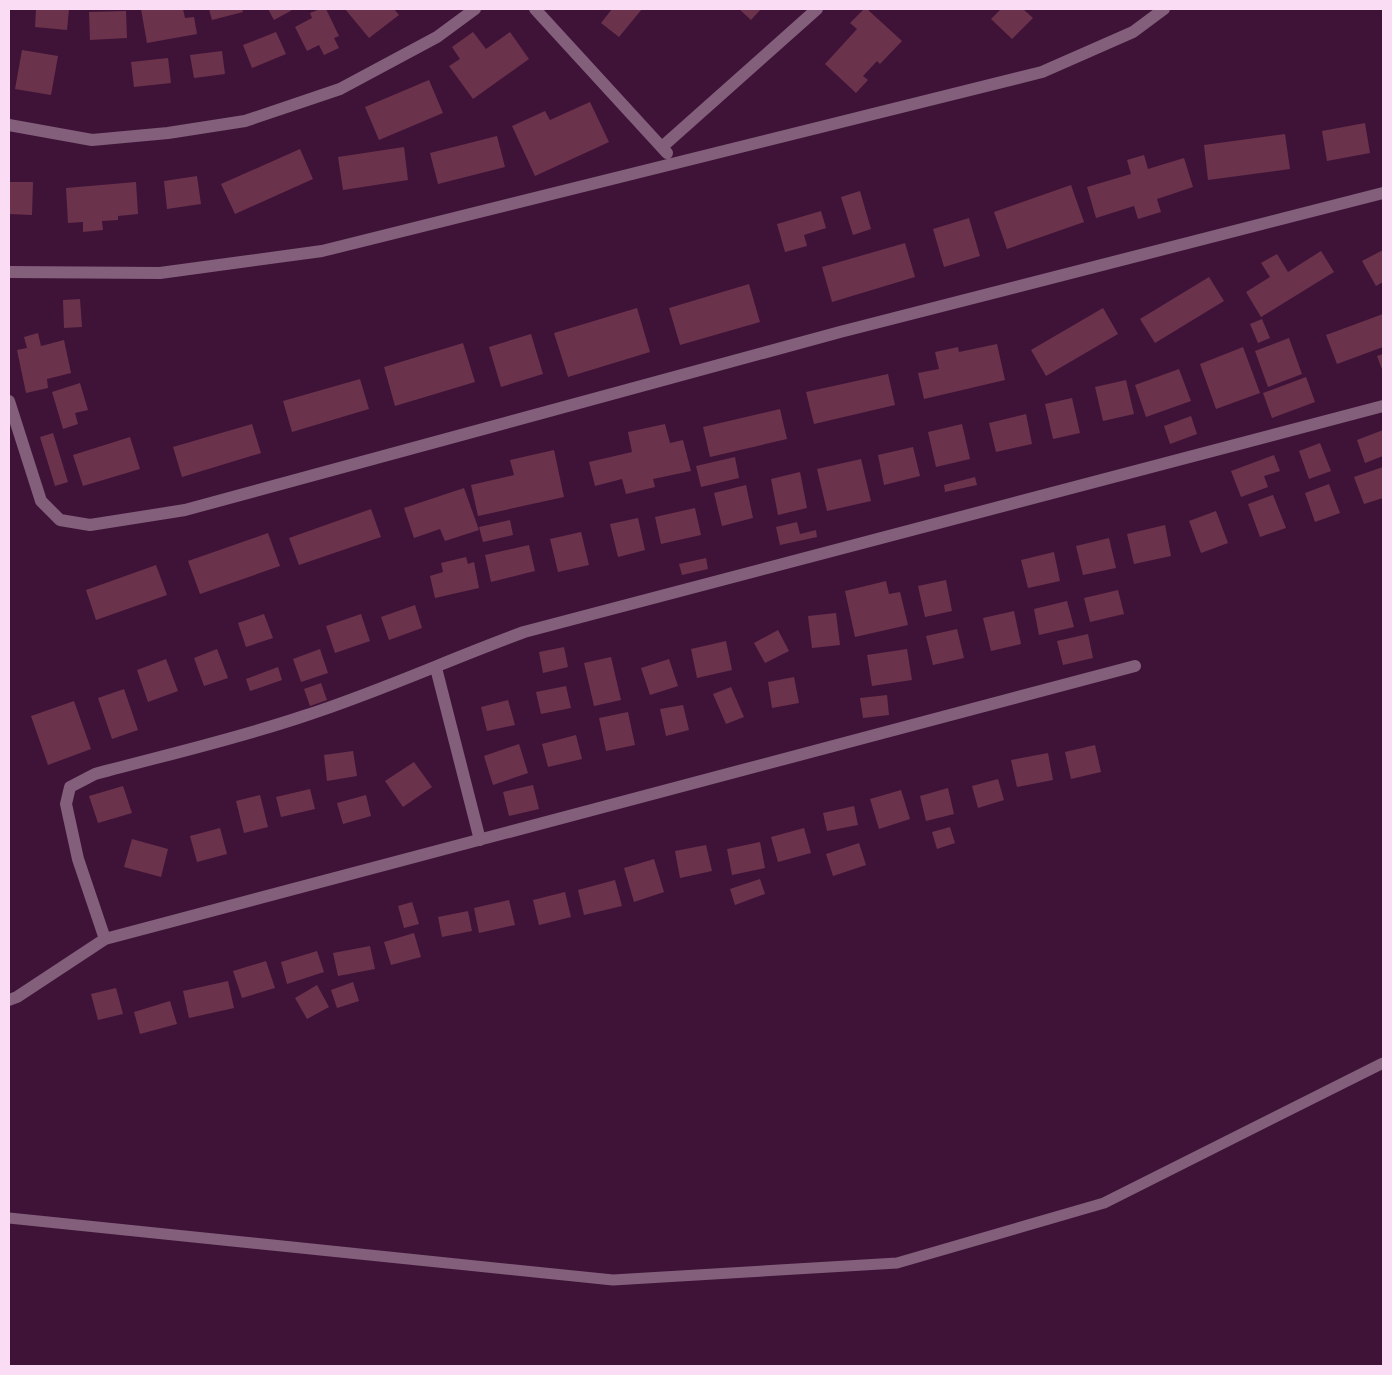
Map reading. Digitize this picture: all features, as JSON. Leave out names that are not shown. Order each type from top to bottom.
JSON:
[{"type":"street","points":[[9,125],[92,140],[168,133],[245,121],[340,89],[437,37],[475,9]]},
{"type":"street","points":[[537,9],[676,162]]},
{"type":"street","points":[[662,147],[817,9]]},
{"type":"street","points":[[9,272],[160,273],[322,251],[1042,72],[1133,32],[1164,9]]},
{"type":"street","points":[[9,401],[41,501],[60,520],[90,525],[185,510],[840,332],[1383,193]]},
{"type":"street","points":[[105,940],[78,859],[66,804],[70,787],[96,774],[304,717],[436,668],[468,652],[524,632],[1383,406]]},
{"type":"street","points":[[9,1000],[17,997],[105,940],[1135,666]]},
{"type":"street","points":[[436,668],[480,840]]},
{"type":"lane","points":[[9,1218],[613,1280],[897,1263],[1104,1203],[1383,1063]]},
{"type":"building","points":[[36,9],[69,9],[67,30],[35,27]]},
{"type":"building","points":[[141,9],[183,9],[185,18],[194,17],[197,34],[147,43]]},
{"type":"building","points":[[209,9],[242,9],[243,12],[212,20]]},
{"type":"building","points":[[268,9],[294,9],[274,20]]},
{"type":"building","points":[[326,9],[339,36],[334,38],[339,48],[324,55],[319,45],[307,51],[295,27],[312,18],[310,13]]},
{"type":"building","points":[[345,9],[394,9],[399,15],[369,38]]},
{"type":"building","points":[[612,9],[642,9],[619,37],[601,23]]},
{"type":"building","points":[[739,9],[761,9],[751,20]]},
{"type":"building","points":[[864,9],[867,9],[902,41],[880,64],[877,61],[863,76],[868,80],[856,93],[825,64],[857,29],[850,23]]},
{"type":"building","points":[[1001,9],[1023,9],[1033,18],[1012,39],[991,19]]},
{"type":"building","points":[[126,11],[127,38],[90,40],[89,12]]},
{"type":"building","points":[[276,32],[286,54],[252,68],[243,45]]},
{"type":"building","points":[[473,32],[486,49],[510,32],[529,59],[473,99],[449,66],[460,59],[452,47]]},
{"type":"building","points":[[22,50],[58,56],[51,95],[15,89]]},
{"type":"building","points":[[222,51],[225,74],[194,78],[190,55]]},
{"type":"building","points":[[168,58],[171,83],[134,87],[131,62]]},
{"type":"building","points":[[429,80],[443,113],[379,140],[365,107]]},
{"type":"building","points":[[590,102],[609,142],[535,176],[512,126],[545,111],[550,120]]},
{"type":"building","points":[[1365,123],[1370,153],[1327,161],[1322,131]]},
{"type":"building","points":[[1285,134],[1290,169],[1208,180],[1204,145]]},
{"type":"building","points":[[497,136],[505,167],[438,184],[430,153]]},
{"type":"building","points":[[404,147],[408,180],[343,190],[338,157]]},
{"type":"building","points":[[300,149],[313,179],[235,214],[221,184]]},
{"type":"building","points":[[1144,155],[1148,169],[1184,158],[1193,187],[1157,199],[1161,212],[1138,219],[1134,206],[1096,218],[1087,187],[1131,174],[1127,160]]},
{"type":"building","points":[[197,176],[201,204],[167,209],[164,181]]},
{"type":"building","points":[[9,182],[33,182],[32,215],[9,214]]},
{"type":"building","points":[[136,182],[138,214],[118,216],[118,220],[102,221],[103,230],[83,232],[83,222],[68,223],[66,188]]},
{"type":"building","points":[[1071,185],[1084,222],[1007,249],[994,212]]},
{"type":"building","points":[[860,191],[871,229],[853,235],[841,197]]},
{"type":"building","points":[[821,211],[826,228],[804,235],[807,246],[785,252],[777,224]]},
{"type":"building","points":[[969,218],[980,256],[944,267],[933,229]]},
{"type":"building","points":[[905,243],[915,277],[832,302],[822,267]]},
{"type":"building","points":[[1383,250],[1383,282],[1376,286],[1362,261]]},
{"type":"building","points":[[1321,251],[1334,272],[1261,317],[1246,292],[1270,277],[1261,263],[1277,254],[1288,272]]},
{"type":"building","points":[[1209,277],[1224,301],[1155,343],[1140,319]]},
{"type":"building","points":[[749,284],[760,322],[680,345],[669,308]]},
{"type":"building","points":[[80,299],[82,327],[64,328],[63,300]]},
{"type":"building","points":[[637,308],[650,352],[568,377],[554,333]]},
{"type":"building","points":[[1103,308],[1118,334],[1046,376],[1031,350]]},
{"type":"building","points":[[1383,314],[1383,347],[1337,364],[1326,335]]},
{"type":"building","points":[[1262,319],[1270,338],[1258,343],[1250,324]]},
{"type":"building","points":[[38,333],[41,346],[64,340],[71,373],[47,379],[48,388],[26,393],[17,350],[27,348],[24,337]]},
{"type":"building","points":[[531,334],[543,374],[501,387],[489,347]]},
{"type":"building","points":[[1289,338],[1302,374],[1268,387],[1255,351]]},
{"type":"building","points":[[463,343],[475,382],[395,406],[384,367]]},
{"type":"building","points":[[997,344],[1005,380],[924,399],[918,373],[939,369],[935,352],[958,347],[959,352]]},
{"type":"building","points":[[1243,347],[1260,393],[1216,409],[1200,364]]},
{"type":"building","points":[[1383,354],[1383,372],[1377,356]]},
{"type":"building","points":[[1179,369],[1191,401],[1146,417],[1135,385]]},
{"type":"building","points":[[888,374],[895,405],[814,424],[806,392]]},
{"type":"building","points":[[1306,377],[1315,402],[1272,418],[1263,393]]},
{"type":"building","points":[[360,379],[369,409],[292,432],[283,401]]},
{"type":"building","points":[[1126,380],[1134,414],[1103,421],[1095,387]]},
{"type":"building","points":[[80,383],[88,410],[75,413],[78,424],[63,429],[52,392]]},
{"type":"building","points":[[1072,398],[1080,433],[1053,439],[1045,404]]},
{"type":"building","points":[[780,409],[787,439],[710,457],[703,427]]},
{"type":"building","points":[[1026,414],[1032,444],[996,452],[989,423]]},
{"type":"building","points":[[1191,416],[1197,434],[1170,444],[1164,426]]},
{"type":"building","points":[[252,424],[261,453],[182,477],[173,447]]},
{"type":"building","points":[[665,424],[670,443],[683,440],[691,471],[653,479],[655,487],[626,494],[622,479],[595,486],[589,462],[632,452],[628,432]]},
{"type":"building","points":[[962,424],[970,459],[936,467],[928,432]]},
{"type":"building","points":[[1383,430],[1383,456],[1365,463],[1357,440]]},
{"type":"building","points":[[53,433],[68,482],[55,486],[40,437]]},
{"type":"building","points":[[130,437],[140,469],[83,486],[73,455]]},
{"type":"building","points":[[1320,443],[1331,471],[1309,479],[1299,451]]},
{"type":"building","points":[[913,447],[920,476],[884,485],[878,455]]},
{"type":"building","points":[[554,450],[564,497],[478,516],[471,485],[514,475],[510,460]]},
{"type":"building","points":[[1274,455],[1280,471],[1264,476],[1268,487],[1241,497],[1231,471]]},
{"type":"building","points":[[735,457],[739,478],[701,487],[696,466]]},
{"type":"building","points":[[861,459],[871,501],[827,511],[817,469]]},
{"type":"building","points":[[1383,467],[1383,498],[1364,504],[1354,477]]},
{"type":"building","points":[[800,472],[807,508],[778,515],[771,479]]},
{"type":"building","points":[[975,477],[977,485],[945,492],[944,485]]},
{"type":"building","points":[[1329,484],[1340,513],[1315,522],[1305,493]]},
{"type":"building","points":[[746,485],[753,518],[722,526],[714,493]]},
{"type":"building","points":[[464,488],[479,530],[445,541],[440,529],[414,538],[404,508]]},
{"type":"building","points":[[1273,495],[1286,528],[1260,537],[1248,504]]},
{"type":"building","points":[[695,508],[701,535],[661,544],[655,517]]},
{"type":"building","points":[[371,509],[381,537],[299,565],[289,538]]},
{"type":"building","points":[[1216,511],[1228,543],[1201,553],[1189,521]]},
{"type":"building","points":[[638,518],[645,550],[618,557],[610,524]]},
{"type":"building","points":[[510,520],[513,535],[483,542],[479,527]]},
{"type":"building","points":[[797,522],[800,534],[816,530],[817,537],[780,545],[776,527]]},
{"type":"building","points":[[1165,525],[1171,556],[1134,564],[1127,534]]},
{"type":"building","points":[[581,532],[589,565],[558,572],[550,539]]},
{"type":"building","points":[[268,533],[280,566],[200,594],[188,561]]},
{"type":"building","points":[[1109,538],[1116,568],[1083,575],[1076,546]]},
{"type":"building","points":[[529,545],[535,571],[491,582],[485,555]]},
{"type":"building","points":[[1054,552],[1060,581],[1028,588],[1021,560]]},
{"type":"building","points":[[466,557],[468,564],[474,562],[479,588],[435,598],[430,576],[443,572],[441,563]]},
{"type":"building","points":[[706,558],[708,569],[682,575],[679,564]]},
{"type":"building","points":[[156,565],[167,595],[96,620],[86,590]]},
{"type":"building","points":[[946,580],[952,611],[925,617],[918,586]]},
{"type":"building","points":[[886,581],[889,594],[900,592],[908,625],[855,637],[845,591]]},
{"type":"building","points":[[1118,590],[1124,614],[1090,622],[1084,598]]},
{"type":"building","points":[[1067,601],[1074,627],[1039,635],[1034,609]]},
{"type":"building","points":[[415,605],[422,628],[389,640],[381,617]]},
{"type":"building","points":[[1014,611],[1021,644],[991,651],[983,618]]},
{"type":"building","points":[[836,613],[840,645],[812,648],[808,616]]},
{"type":"building","points":[[264,614],[273,638],[246,647],[238,623]]},
{"type":"building","points":[[361,614],[370,641],[335,653],[326,626]]},
{"type":"building","points":[[957,629],[964,658],[933,665],[926,636]]},
{"type":"building","points":[[778,630],[789,651],[765,663],[754,643]]},
{"type":"building","points":[[1088,634],[1093,658],[1063,665],[1057,641]]},
{"type":"building","points":[[726,641],[732,670],[697,678],[691,649]]},
{"type":"building","points":[[564,647],[568,667],[543,673],[539,652]]},
{"type":"building","points":[[217,649],[228,678],[204,686],[194,658]]},
{"type":"building","points":[[320,649],[328,673],[301,682],[293,659]]},
{"type":"building","points":[[907,649],[912,680],[872,686],[867,655]]},
{"type":"building","points":[[611,657],[621,700],[594,706],[584,663]]},
{"type":"building","points":[[166,659],[178,691],[148,702],[137,670]]},
{"type":"building","points":[[669,659],[678,686],[650,695],[641,668]]},
{"type":"building","points":[[278,667],[282,680],[250,691],[246,679]]},
{"type":"building","points":[[794,677],[799,703],[772,708],[768,682]]},
{"type":"building","points":[[321,683],[327,700],[310,706],[304,689]]},
{"type":"building","points":[[566,686],[571,708],[541,714],[536,692]]},
{"type":"building","points":[[731,687],[744,717],[726,724],[713,694]]},
{"type":"building","points":[[124,689],[138,730],[112,739],[98,698]]},
{"type":"building","points":[[887,695],[889,715],[863,718],[860,698]]},
{"type":"building","points":[[508,700],[515,725],[487,731],[481,707]]},
{"type":"building","points":[[74,701],[91,749],[48,765],[31,716]]},
{"type":"building","points":[[683,705],[689,730],[666,736],[660,709]]},
{"type":"building","points":[[628,712],[635,745],[606,751],[599,718]]},
{"type":"building","points":[[576,735],[582,759],[548,767],[542,744]]},
{"type":"building","points":[[519,744],[528,773],[493,785],[484,756]]},
{"type":"building","points":[[1095,745],[1101,772],[1071,779],[1065,752]]},
{"type":"building","points":[[353,751],[357,776],[327,781],[324,755]]},
{"type":"building","points":[[1048,753],[1053,780],[1017,787],[1011,760]]},
{"type":"building","points":[[414,762],[432,787],[403,807],[385,781]]},
{"type":"building","points":[[998,779],[1004,800],[978,808],[972,786]]},
{"type":"building","points":[[533,785],[539,809],[509,816],[503,792]]},
{"type":"building","points":[[123,786],[132,813],[98,823],[89,796]]},
{"type":"building","points":[[948,788],[954,814],[926,821],[920,796]]},
{"type":"building","points":[[310,789],[315,809],[281,817],[276,797]]},
{"type":"building","points":[[901,790],[910,819],[879,829],[870,799]]},
{"type":"building","points":[[260,795],[268,827],[244,833],[236,801]]},
{"type":"building","points":[[366,795],[371,816],[343,824],[337,803]]},
{"type":"building","points":[[854,806],[858,825],[827,831],[823,813]]},
{"type":"building","points":[[950,827],[955,843],[937,849],[932,832]]},
{"type":"building","points":[[220,828],[227,854],[197,862],[190,836]]},
{"type":"building","points":[[804,828],[811,853],[778,862],[771,837]]},
{"type":"building","points":[[132,839],[168,849],[161,877],[124,867]]},
{"type":"building","points":[[760,842],[765,868],[732,875],[727,849]]},
{"type":"building","points":[[859,843],[866,865],[833,876],[826,854]]},
{"type":"building","points":[[706,845],[712,871],[680,878],[675,851]]},
{"type":"building","points":[[654,859],[664,892],[634,902],[624,868]]},
{"type":"building","points":[[760,879],[765,894],[735,905],[730,889]]},
{"type":"building","points":[[615,880],[622,906],[584,915],[578,890]]},
{"type":"building","points":[[565,892],[571,917],[539,925],[533,900]]},
{"type":"building","points":[[509,900],[515,925],[479,933],[474,908]]},
{"type":"building","points":[[412,902],[419,924],[404,928],[398,906]]},
{"type":"building","points":[[468,911],[472,931],[442,937],[438,917]]},
{"type":"building","points":[[414,933],[421,957],[391,965],[384,942]]},
{"type":"building","points":[[370,946],[375,969],[338,976],[333,953]]},
{"type":"building","points":[[317,951],[324,972],[287,984],[281,962]]},
{"type":"building","points":[[266,961],[275,988],[242,998],[233,971]]},
{"type":"building","points":[[228,981],[234,1008],[189,1018],[183,991]]},
{"type":"building","points":[[353,982],[359,1001],[337,1008],[331,990]]},
{"type":"building","points":[[317,985],[329,1007],[307,1019],[295,998]]},
{"type":"building","points":[[116,988],[123,1014],[98,1020],[91,994]]},
{"type":"building","points":[[170,1001],[177,1024],[140,1034],[134,1012]]}]
